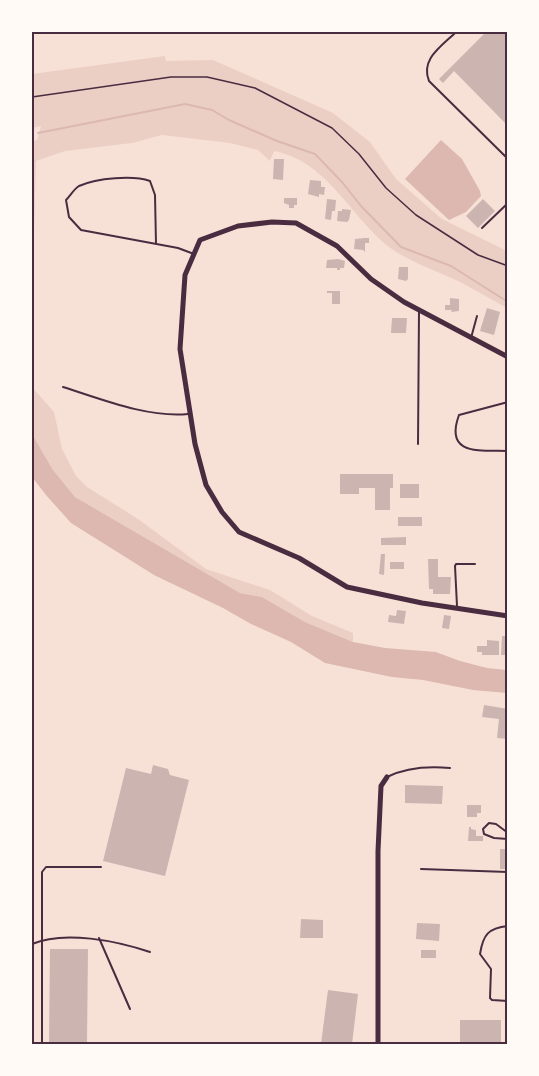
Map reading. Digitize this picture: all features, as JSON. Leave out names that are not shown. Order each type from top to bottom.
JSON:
[{"type":"street","points":[[507,357],[419,310],[371,279],[337,246],[296,223],[238,226],[200,240],[185,275],[180,350],[195,444],[206,485],[222,512],[239,532],[299,558],[347,587],[456,609],[507,616]]},
{"type":"street","points":[[378,1044],[378,851],[381,786],[387,777]]},
{"type":"lane","points":[[456,32],[427,63],[426,73],[429,81],[507,159]]},
{"type":"lane","points":[[156,244],[154,195],[150,181],[138,177],[98,181],[77,187],[66,200],[69,217],[81,230],[156,244],[178,248],[194,254]]},
{"type":"lane","points":[[482,228],[507,203]]},
{"type":"lane","points":[[418,444],[419,310]]},
{"type":"lane","points":[[471,338],[477,316]]},
{"type":"lane","points":[[63,387],[104,401],[140,409],[180,414],[191,413]]},
{"type":"lane","points":[[507,402],[459,415],[455,428],[460,443],[468,450],[507,451]]},
{"type":"lane","points":[[456,609],[455,566],[456,564],[475,564]]},
{"type":"lane","points":[[387,777],[410,769],[429,766],[450,768]]},
{"type":"lane","points":[[507,833],[496,824],[489,823],[483,829],[487,837],[507,839]]},
{"type":"lane","points":[[42,1044],[42,948],[44,939],[42,872],[46,867],[101,867]]},
{"type":"lane","points":[[421,869],[507,872]]},
{"type":"lane","points":[[507,926],[491,930],[482,940],[480,954],[491,969],[490,998],[507,1001]]},
{"type":"lane","points":[[99,938],[130,1009]]},
{"type":"lane","points":[[32,944],[44,939],[99,938],[150,952]]},
{"type":"path","points":[[32,97],[171,77],[207,77],[255,88],[332,128],[359,154],[386,188],[416,215],[478,255],[507,266]]},
{"type":"shaded area","points":[[165,56],[166,61],[213,60],[333,113],[370,142],[396,179],[442,219],[507,251],[507,308],[459,282],[408,259],[389,247],[337,191],[309,166],[293,157],[274,151],[270,161],[258,150],[230,143],[162,135],[132,143],[65,151],[36,161],[32,240],[32,142],[37,140],[41,126],[32,128],[32,74]]},
{"type":"shaded area","points":[[441,140],[462,159],[481,196],[466,212],[449,220],[405,179]]},
{"type":"shaded area","points":[[32,387],[54,412],[62,449],[76,476],[87,487],[138,519],[206,569],[270,590],[312,616],[353,633],[353,642],[305,622],[262,597],[240,593],[75,497],[53,470],[32,434]]},
{"type":"shaded area","points":[[32,434],[53,470],[75,497],[240,593],[262,597],[305,622],[353,642],[385,648],[436,652],[487,668],[507,670],[507,693],[392,677],[325,663],[291,642],[154,575],[71,523],[46,495],[32,477]]},
{"type":"building","points":[[486,32],[508,32],[508,126],[454,71],[443,83],[439,79]]},
{"type":"building","points":[[274,159],[284,159],[283,180],[273,179]]},
{"type":"building","points":[[310,180],[321,181],[321,187],[325,187],[324,195],[319,194],[319,197],[308,194]]},
{"type":"building","points":[[284,198],[297,198],[297,205],[289,208],[289,205],[284,203]]},
{"type":"building","points":[[327,199],[336,200],[331,220],[325,219]]},
{"type":"building","points":[[483,199],[495,211],[478,228],[466,216]]},
{"type":"building","points":[[351,210],[347,222],[337,221],[338,211]]},
{"type":"building","points":[[369,238],[369,243],[365,243],[365,252],[354,249],[355,239]]},
{"type":"building","points":[[327,260],[345,261],[344,268],[337,270],[337,268],[326,268]]},
{"type":"building","points":[[399,267],[408,267],[406,281],[398,279]]},
{"type":"building","points":[[327,291],[340,291],[340,304],[332,304],[332,293],[327,293]]},
{"type":"building","points":[[450,298],[459,299],[459,311],[445,310],[445,305],[450,305]]},
{"type":"building","points":[[487,308],[500,312],[494,335],[480,331]]},
{"type":"building","points":[[392,318],[407,318],[406,333],[391,333]]},
{"type":"building","points":[[340,474],[393,474],[393,488],[390,488],[390,510],[375,510],[375,488],[359,488],[359,494],[340,494]]},
{"type":"building","points":[[400,484],[419,484],[419,498],[400,498]]},
{"type":"building","points":[[398,517],[422,517],[422,526],[398,526]]},
{"type":"building","points":[[406,537],[406,545],[381,545],[381,538]]},
{"type":"building","points":[[381,554],[385,554],[384,575],[379,574]]},
{"type":"building","points":[[428,559],[438,559],[438,577],[451,577],[450,594],[433,594],[433,589],[429,589]]},
{"type":"building","points":[[390,562],[404,562],[404,569],[390,569]]},
{"type":"building","points":[[397,610],[406,611],[404,624],[388,622],[389,615],[396,616]]},
{"type":"building","points":[[444,615],[451,616],[449,629],[442,628]]},
{"type":"building","points":[[502,636],[508,636],[507,655],[501,655]]},
{"type":"building","points":[[487,640],[499,641],[499,655],[482,655],[482,652],[477,652],[477,646],[487,646]]},
{"type":"building","points":[[484,705],[508,709],[508,739],[497,738],[499,719],[482,717]]},
{"type":"building","points":[[153,765],[168,769],[170,775],[189,780],[165,876],[103,861],[126,768],[151,774]]},
{"type":"building","points":[[405,785],[443,786],[442,804],[405,803]]},
{"type":"building","points":[[467,805],[481,805],[481,813],[477,813],[477,817],[467,817]]},
{"type":"building","points":[[469,827],[476,830],[476,836],[483,836],[483,841],[468,841]]},
{"type":"building","points":[[500,849],[508,849],[508,869],[500,869]]},
{"type":"building","points":[[301,919],[323,920],[323,938],[300,938]]},
{"type":"building","points":[[417,923],[440,924],[439,941],[416,939]]},
{"type":"building","points":[[50,949],[88,949],[87,1044],[49,1044]]},
{"type":"building","points":[[421,950],[436,950],[436,958],[421,958]]},
{"type":"building","points":[[328,990],[358,994],[352,1044],[321,1044]]},
{"type":"building","points":[[460,1020],[501,1020],[501,1044],[460,1044]]},
{"type":"waterway","points":[[38,133],[185,104],[212,110],[277,141],[315,154],[401,247],[451,266],[508,302]]}]
